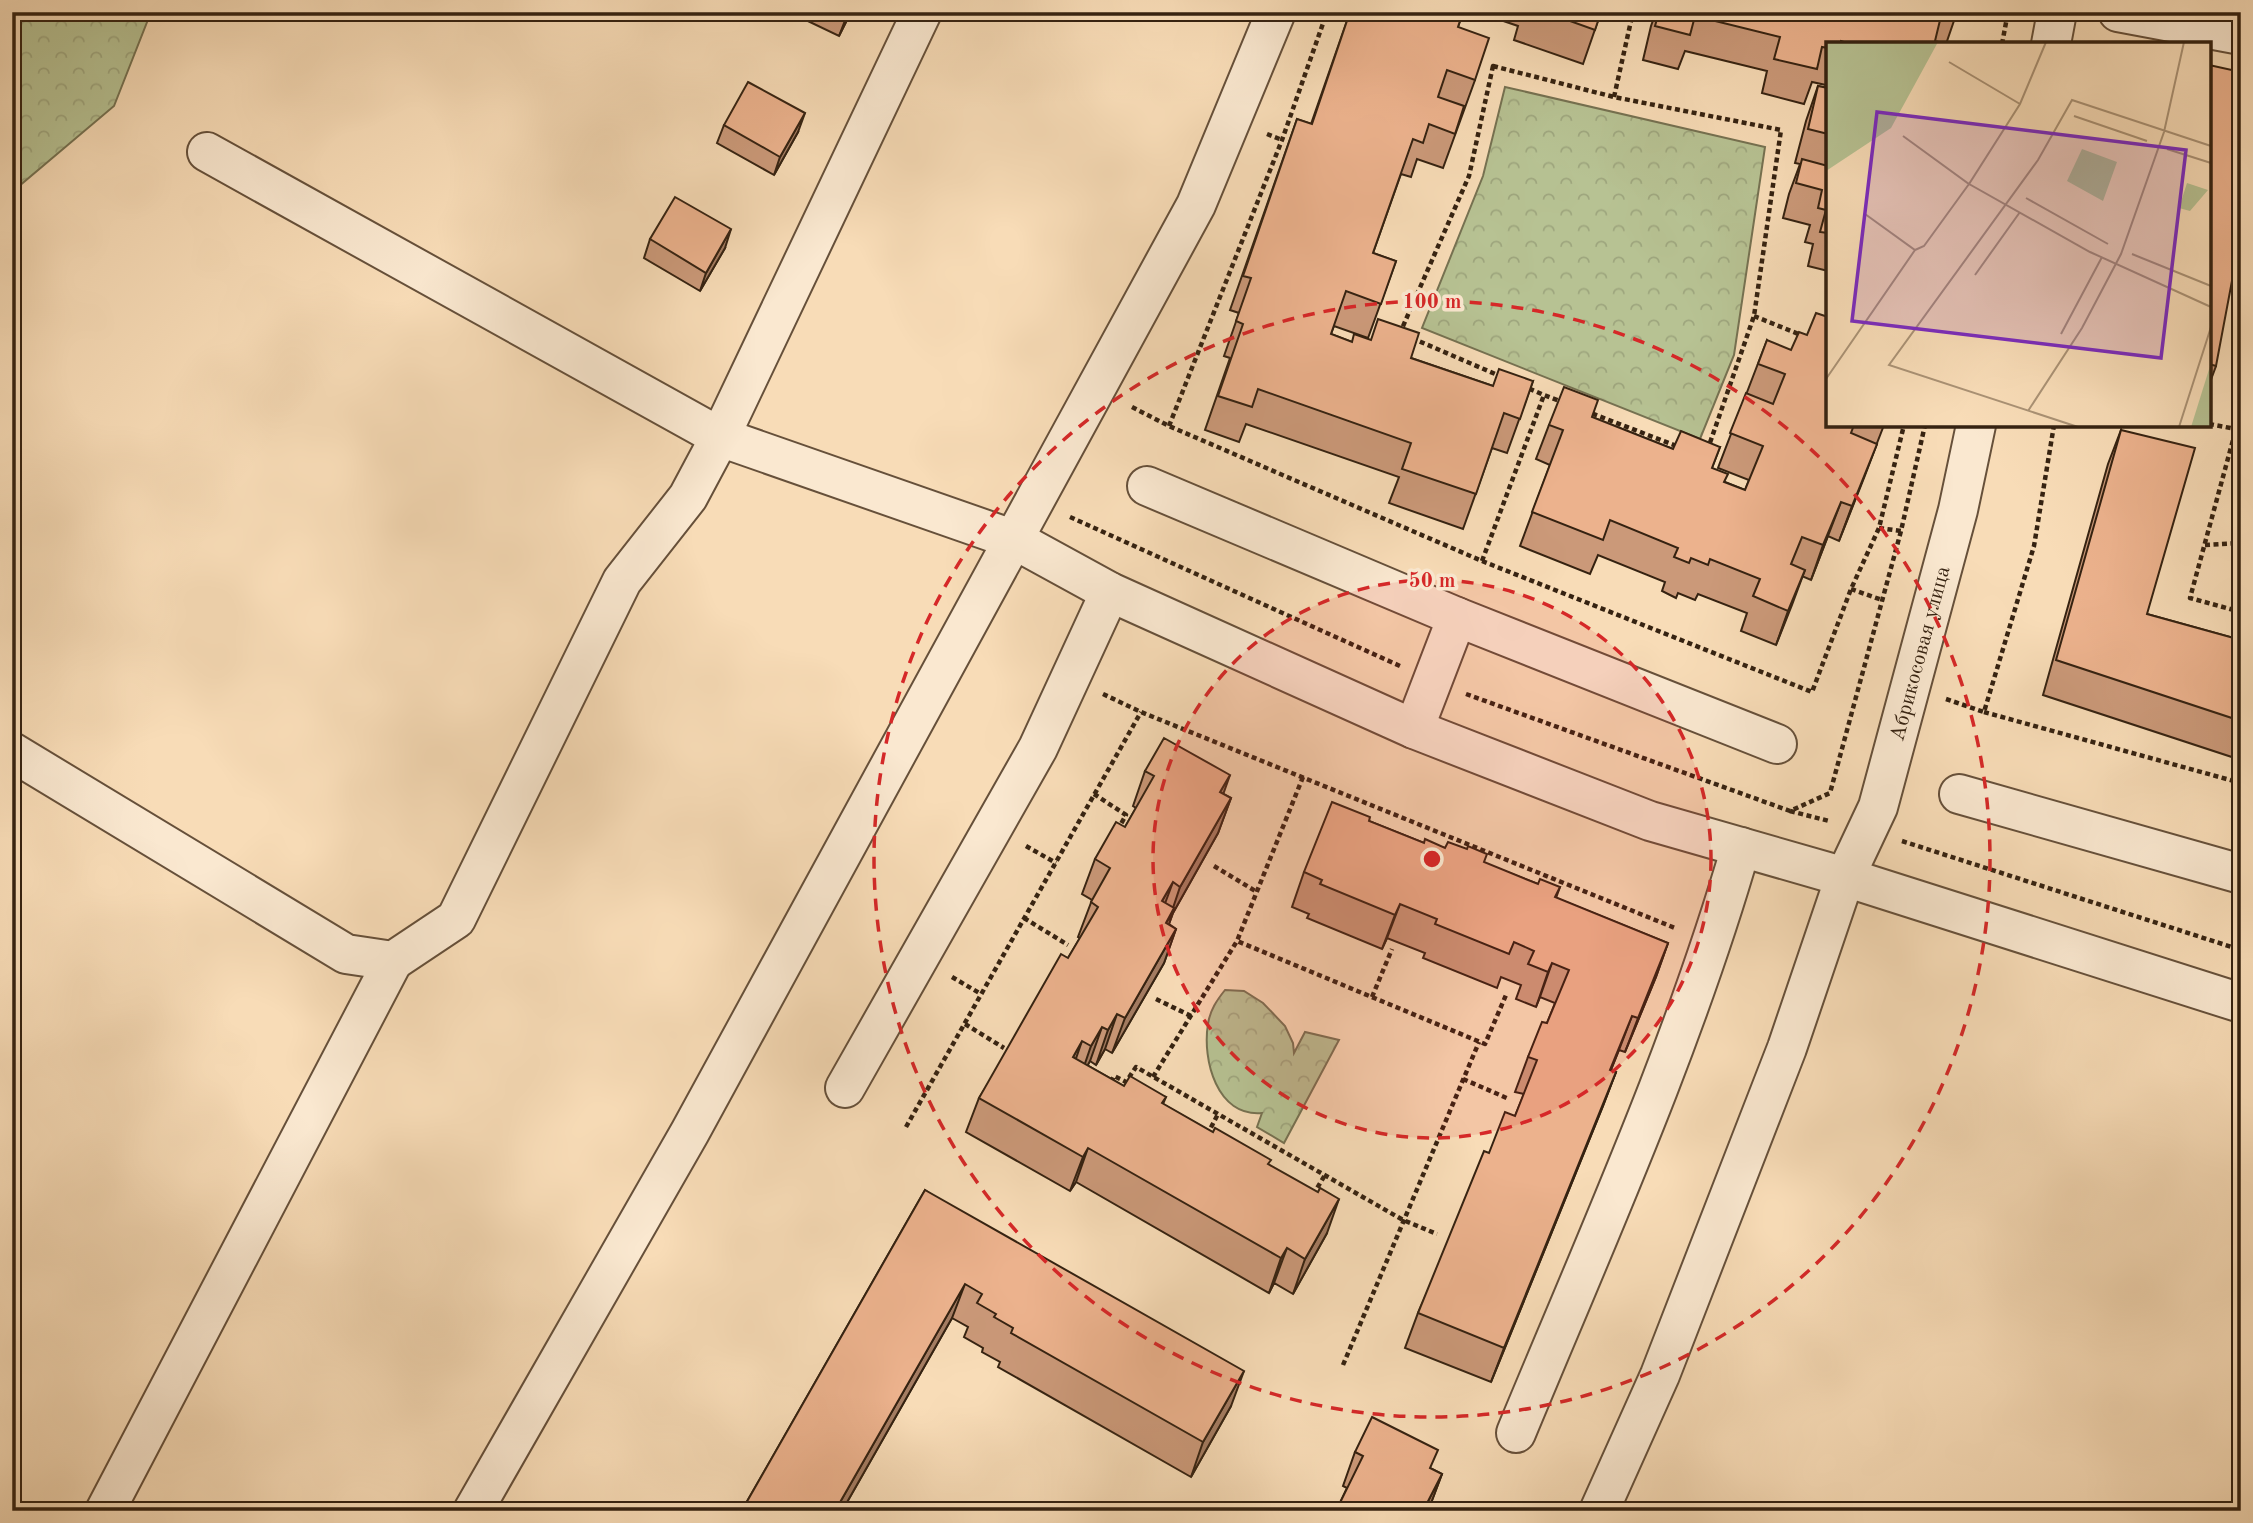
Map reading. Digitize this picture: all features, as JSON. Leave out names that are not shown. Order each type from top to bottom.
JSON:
[{"type":"street","points":[[105,1511],[393,961],[456,919],[622,581],[688,497],[720,437],[922,12]]},
{"type":"street","points":[[473,1511],[690,1132],[1196,205],[1276,12]]},
{"type":"street","points":[[2051,42],[2057,12]]},
{"type":"street","points":[[2118,12],[2241,35]]},
{"type":"street","points":[[206,152],[720,437],[1015,540],[1110,592],[1414,729],[1650,821],[2239,994]]},
{"type":"street","name":"Абрикосовая улица","points":[[1599,1511],[1660,1376],[1787,1048],[1845,877],[1878,807],[1958,510],[1976,427]]},
{"type":"street","points":[[1147,485],[1457,617],[1777,744]]},
{"type":"street","points":[[845,1088],[1038,748],[1110,592]]},
{"type":"street","points":[[1414,729],[1457,617]]},
{"type":"street","points":[[12,752],[346,954],[393,961]]},
{"type":"street","points":[[1959,794],[2241,874]]},
{"type":"street","points":[[1516,1433],[1648,1114],[1711,942],[1741,847]]},
{"type":"path","points":[[1169,426],[1282,140],[1327,12]]},
{"type":"path","points":[[1614,97],[1633,12]]},
{"type":"path","points":[[2002,42],[2008,12]]},
{"type":"path","points":[[1493,66],[1614,97],[1781,130],[1754,316],[1705,457],[1545,395],[1401,333],[1469,176],[1493,66]]},
{"type":"path","points":[[1261,132],[1282,140]]},
{"type":"path","points":[[1754,316],[1803,335]]},
{"type":"path","points":[[1482,561],[1545,395]]},
{"type":"path","points":[[1125,418],[1132,407],[1169,426],[1482,561],[1812,692],[1851,589],[1879,528],[1904,427]]},
{"type":"path","points":[[2241,413],[2190,598],[2241,612]]},
{"type":"path","points":[[2211,425],[2238,430]]},
{"type":"path","points":[[1790,811],[1830,793],[1901,531],[1925,427]]},
{"type":"path","points":[[1984,712],[2034,546],[2054,427]]},
{"type":"path","points":[[1074,505],[1067,516],[1432,681],[1790,811],[1867,830],[2241,950]]},
{"type":"path","points":[[1879,528],[1901,531]]},
{"type":"path","points":[[2205,545],[2241,543]]},
{"type":"path","points":[[1851,589],[1882,600]]},
{"type":"path","points":[[1069,678],[1141,712],[1711,942]]},
{"type":"path","points":[[1945,698],[1984,712],[2241,783]]},
{"type":"path","points":[[906,1127],[1141,712]]},
{"type":"path","points":[[1153,1077],[1237,941],[1303,777]]},
{"type":"path","points":[[1094,794],[1126,815],[1112,838]]},
{"type":"path","points":[[1214,866],[1257,892]]},
{"type":"path","points":[[1024,918],[1068,945]]},
{"type":"path","points":[[1237,941],[1485,1044],[1506,995]]},
{"type":"path","points":[[1372,997],[1392,949]]},
{"type":"path","points":[[1156,999],[1191,1016]]},
{"type":"path","points":[[965,1024],[1004,1048]]},
{"type":"path","points":[[1343,1365],[1479,1042]]},
{"type":"path","points":[[1108,1086],[1114,1076],[1126,1082],[1136,1067],[1403,1220],[1437,1234]]},
{"type":"path","points":[[1462,1079],[1509,1099]]},
{"type":"path","points":[[1203,1142],[1218,1114]]},
{"type":"path","points":[[1312,1197],[1325,1175]]},
{"type":"green space","points":[[12,12],[151,12],[114,106],[12,192]]},
{"type":"green space","points":[[1505,87],[1765,147],[1734,355],[1700,439],[1422,328],[1483,176]]},
{"type":"green space","points":[[1225,990],[1244,991],[1263,1003],[1285,1026],[1293,1043],[1294,1053],[1305,1032],[1339,1040],[1284,1143],[1257,1127],[1262,1113],[1247,1112],[1234,1106],[1216,1084],[1208,1054],[1208,1024],[1214,1006]]},
{"type":"building","points":[[833,12],[849,12],[846,18]]},
{"type":"building","points":[[1350,12],[1463,12],[1458,27],[1489,38],[1475,80],[1447,70],[1438,97],[1464,106],[1455,134],[1429,124],[1423,143],[1413,139],[1373,253],[1396,261],[1381,304],[1346,291],[1331,334],[1352,342],[1354,334],[1371,340],[1378,319],[1419,333],[1411,358],[1493,386],[1499,369],[1533,381],[1520,419],[1504,413],[1476,494],[1402,469],[1411,443],[1258,389],[1252,407],[1218,396],[1243,324],[1236,321],[1251,278],[1243,276],[1297,119],[1312,124]]},
{"type":"building","points":[[1545,12],[1601,12],[1595,30]]},
{"type":"building","points":[[1659,12],[1942,12],[1935,41],[1939,42],[1826,42],[1826,48],[1822,47],[1817,69],[1774,59],[1780,37],[1695,16],[1690,35],[1655,26]]},
{"type":"building","points":[[2211,65],[2241,72],[2241,233],[2216,366],[2211,365]]},
{"type":"building","points":[[748,82],[805,113],[780,157],[724,125]]},
{"type":"building","points":[[1818,86],[1826,88],[1826,134],[1808,129]]},
{"type":"building","points":[[1802,159],[1826,165],[1826,210],[1818,208],[1822,190],[1796,183]]},
{"type":"building","points":[[675,197],[731,229],[706,273],[650,239]]},
{"type":"building","points":[[1826,210],[1826,233],[1820,232]]},
{"type":"building","points":[[1816,313],[1826,316],[1826,427],[1853,427],[1851,433],[1877,444],[1852,506],[1841,502],[1823,545],[1802,537],[1791,564],[1805,570],[1788,611],[1753,596],[1760,579],[1710,559],[1708,565],[1691,558],[1689,563],[1674,557],[1678,548],[1610,520],[1603,540],[1532,512],[1563,430],[1549,425],[1564,387],[1598,400],[1592,417],[1673,449],[1681,431],[1720,447],[1712,468],[1728,474],[1724,482],[1745,490],[1763,446],[1730,433],[1746,393],[1773,404],[1785,374],[1758,364],[1767,340],[1791,350],[1799,332],[1807,335]]},
{"type":"building","points":[[2121,430],[2195,448],[2147,614],[2241,640],[2241,721],[2056,660]]},
{"type":"building","points":[[1164,738],[1230,775],[1220,792],[1231,798],[1180,887],[1173,882],[1162,901],[1174,908],[1166,923],[1176,929],[1125,1018],[1117,1014],[1108,1030],[1102,1027],[1091,1046],[1082,1041],[1073,1057],[1124,1086],[1130,1076],[1166,1097],[1162,1103],[1213,1132],[1215,1128],[1271,1160],[1268,1164],[1318,1192],[1320,1188],[1339,1199],[1305,1259],[1287,1248],[1281,1258],[1088,1148],[1083,1157],[979,1098],[1061,954],[1068,958],[1098,907],[1091,902],[1110,868],[1095,859],[1116,822],[1125,827],[1154,776],[1145,771]]},
{"type":"building","points":[[1332,802],[1370,817],[1369,821],[1424,843],[1425,839],[1445,848],[1448,842],[1467,849],[1468,846],[1487,854],[1484,862],[1538,884],[1540,879],[1560,887],[1555,897],[1668,943],[1638,1018],[1632,1016],[1610,1070],[1616,1072],[1504,1348],[1418,1313],[1484,1151],[1489,1153],[1505,1112],[1515,1116],[1537,1060],[1528,1057],[1542,1022],[1547,1023],[1569,970],[1552,963],[1548,972],[1528,964],[1534,951],[1514,942],[1509,954],[1435,924],[1437,919],[1400,904],[1395,915],[1320,884],[1322,880],[1304,872]]},
{"type":"building","points":[[925,1190],[1244,1371],[1203,1442],[1011,1333],[1013,1328],[977,1303],[982,1294],[965,1284],[835,1511],[752,1511],[745,1505]]},
{"type":"building","points":[[1372,1417],[1438,1450],[1430,1468],[1442,1474],[1423,1511],[1326,1511],[1329,1505],[1337,1509],[1363,1456],[1355,1452]]}]
